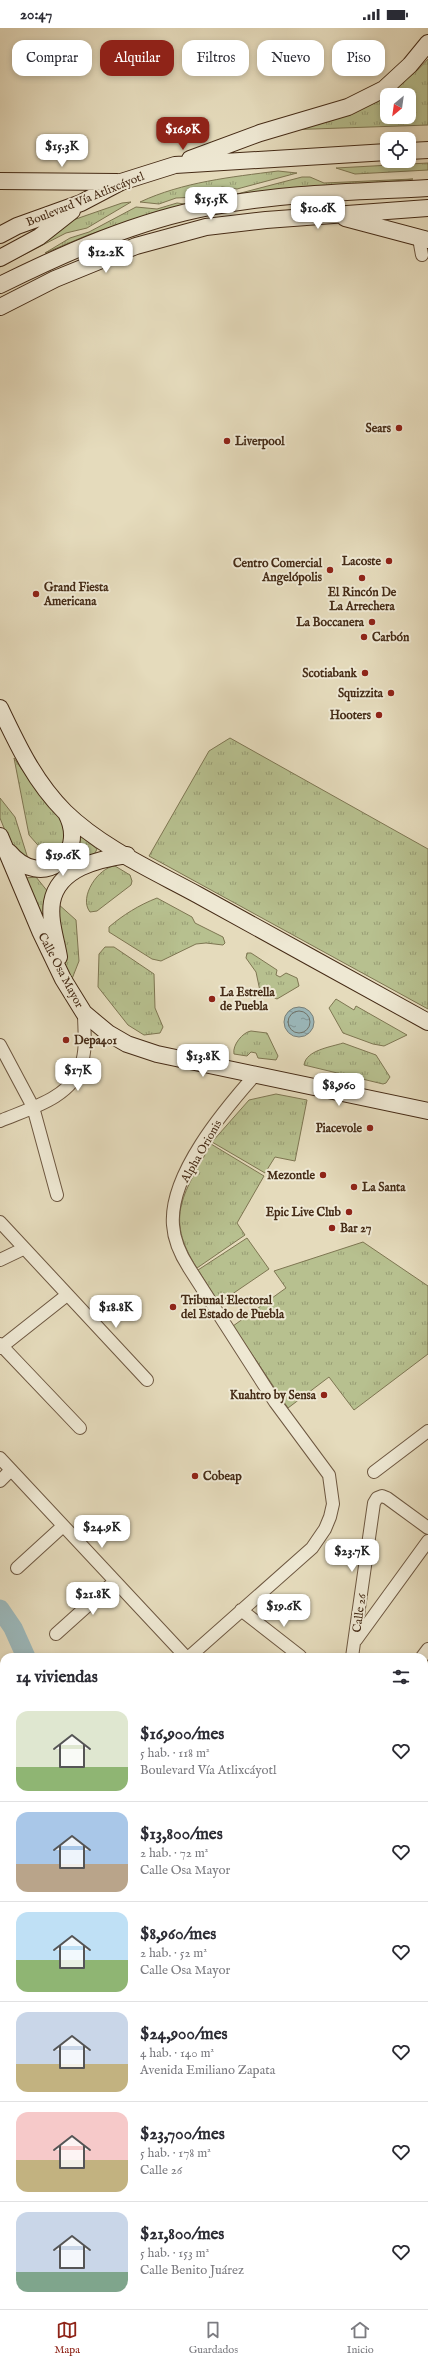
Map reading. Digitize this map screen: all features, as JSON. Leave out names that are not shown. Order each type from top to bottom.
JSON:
[{"type":"main road","points":[[175,165],[260,133],[354,104],[384,89],[410,65],[428,43]]},
{"type":"main road","points":[[416,151],[428,150]]},
{"type":"main road","name":"Boulevard Vía Atlixcáyotl","points":[[0,235],[17,226],[81,203],[121,182],[175,165],[380,152]]},
{"type":"main road","points":[[0,181],[121,182]]},
{"type":"main road","points":[[0,285],[91,242],[143,224],[209,207],[278,196],[428,188]]},
{"type":"main road","points":[[0,258],[39,237],[81,203]]},
{"type":"main road","points":[[0,306],[55,279],[136,246],[199,229],[266,220],[428,208]]},
{"type":"main road","points":[[332,215],[423,246]]},
{"type":"main road","points":[[0,708],[27,764],[66,813],[104,842],[428,1022]]},
{"type":"main road","points":[[2,841],[18,862],[28,867],[37,870],[56,865],[68,852],[72,841],[72,827],[66,813]]},
{"type":"main road","name":"Calle Osa Mayor","points":[[2,841],[63,979],[84,1013],[108,1033],[137,1048],[157,1054],[428,1111]]},
{"type":"main road","points":[[63,979],[52,915],[52,902],[58,889],[82,866],[107,858],[127,855]]},
{"type":"street","points":[[0,1121],[61,1092],[77,1075],[84,1054],[84,1013]]},
{"type":"street","points":[[0,1045],[32,1107],[56,1195]]},
{"type":"street","name":"Alpha Orionis","points":[[192,1653],[312,1548],[326,1529],[332,1504],[329,1475],[271,1396],[179,1252],[174,1237],[174,1210],[183,1178],[218,1120],[255,1075]]},
{"type":"street","points":[[0,1222],[23,1249],[147,1380]]},
{"type":"street","points":[[0,1260],[23,1249]]},
{"type":"street","points":[[67,1295],[1,1346],[80,1428]]},
{"type":"street","points":[[374,1472],[428,1430]]},
{"type":"street","points":[[0,1458],[183,1653]]},
{"type":"street","points":[[0,1481],[11,1470]]},
{"type":"street","name":"Calle 26","points":[[353,1653],[374,1503],[377,1498],[382,1496],[387,1498],[428,1528]]},
{"type":"street","points":[[17,1568],[63,1526]]},
{"type":"street","points":[[354,1642],[428,1541]]},
{"type":"street","points":[[56,1634],[115,1581]]},
{"type":"street","points":[[241,1610],[296,1653]]},
{"type":"green space","points":[[428,59],[428,125],[284,130],[324,123],[342,117],[380,98],[380,124],[416,124],[416,88],[395,88],[408,78]]},
{"type":"green space","points":[[428,163],[428,170],[355,174],[336,168],[380,166],[380,168],[416,168],[416,164]]},
{"type":"green space","points":[[278,171],[297,173],[237,189],[222,187],[196,197],[176,198],[159,204],[140,202],[156,195],[190,185],[225,178]]},
{"type":"green space","points":[[302,177],[310,177],[324,183],[413,179],[214,199],[222,193],[237,194]]},
{"type":"green space","points":[[131,202],[87,228],[66,233],[0,267],[0,252],[50,228],[122,203]]},
{"type":"green space","points":[[177,203],[185,204],[88,235],[45,253],[70,238],[89,232],[136,207],[157,209]]},
{"type":"green space","points":[[230,738],[428,849],[428,1009],[149,856],[209,751]]},
{"type":"green space","points":[[14,758],[44,801],[69,827],[62,852],[51,860],[29,835]]},
{"type":"green space","points":[[0,798],[15,817],[29,862],[14,853],[0,818]]},
{"type":"green space","points":[[79,835],[97,849],[84,875],[72,873],[62,867]]},
{"type":"green space","points":[[115,866],[130,875],[132,881],[131,885],[97,911],[90,912],[87,906],[88,891],[97,877],[109,868]]},
{"type":"green space","points":[[36,877],[57,903],[76,920],[79,961],[70,984],[26,878]]},
{"type":"green space","points":[[157,898],[192,917],[195,923],[223,937],[225,943],[223,945],[206,943],[196,944],[161,961],[152,959],[109,932],[109,927],[120,918]]},
{"type":"green space","points":[[105,947],[114,947],[154,974],[155,1008],[163,1027],[160,1033],[144,1035],[128,1025],[98,987],[99,954]]},
{"type":"green space","points":[[247,953],[251,953],[277,970],[276,975],[280,977],[286,973],[297,978],[299,986],[277,999],[260,991],[256,972],[246,958]]},
{"type":"green space","points":[[336,999],[354,1010],[356,1006],[407,1035],[384,1046],[373,1044],[343,1033],[329,1008]]},
{"type":"green space","points":[[251,1031],[267,1033],[278,1056],[276,1060],[258,1058],[256,1053],[251,1052],[247,1056],[234,1054],[236,1043],[245,1034]]},
{"type":"green space","points":[[343,1043],[376,1055],[390,1077],[386,1083],[383,1084],[304,1065],[309,1056],[314,1053]]},
{"type":"green space","points":[[276,1094],[307,1100],[295,1161],[275,1157],[265,1173],[212,1142],[249,1100]]},
{"type":"green space","points":[[211,1144],[264,1176],[237,1223],[245,1235],[197,1268],[187,1250],[181,1233],[180,1219],[186,1191]]},
{"type":"green space","points":[[247,1238],[269,1269],[219,1303],[198,1270]]},
{"type":"green space","points":[[363,1242],[428,1286],[428,1354],[354,1410],[329,1377],[288,1408],[233,1326],[286,1288],[274,1271]]},
{"type":"water","points":[[299,1007],[310,1011],[314,1022],[310,1033],[299,1037],[288,1033],[284,1022],[288,1011]]},
{"type":"waterway","points":[[0,1609],[13,1628],[24,1653]]},
{"type":"place","name":"Sears","points":[[399,428]]},
{"type":"place","name":"Liverpool","points":[[227,441]]},
{"type":"place","name":"Lacoste","points":[[389,561]]},
{"type":"place","name":"Centro Comercial Angelópolis","points":[[330,570]]},
{"type":"place","name":"El Rincón De La Arrechera","points":[[362,578]]},
{"type":"place","name":"Grand Fiesta Americana","points":[[36,594]]},
{"type":"place","name":"La Boccanera","points":[[372,622]]},
{"type":"place","name":"Carbón","points":[[364,637]]},
{"type":"place","name":"Scotiabank","points":[[365,673]]},
{"type":"place","name":"Squizzita","points":[[391,693]]},
{"type":"place","name":"Hooters","points":[[379,715]]},
{"type":"place","name":"La Estrella de Puebla","points":[[212,999]]},
{"type":"place","name":"Depa401","points":[[66,1040]]},
{"type":"place","name":"Piacevole","points":[[370,1128]]},
{"type":"place","name":"Mezontle","points":[[323,1175]]},
{"type":"place","name":"La Santa","points":[[354,1187]]},
{"type":"place","name":"Epic Live Club","points":[[349,1212]]},
{"type":"place","name":"Bar 27","points":[[332,1228]]},
{"type":"place","name":"Tribunal Electoral del Estado de Puebla","points":[[173,1307]]},
{"type":"place","name":"Kuahtro by Sensa","points":[[324,1395]]},
{"type":"place","name":"Cobeap","points":[[195,1476]]}]
